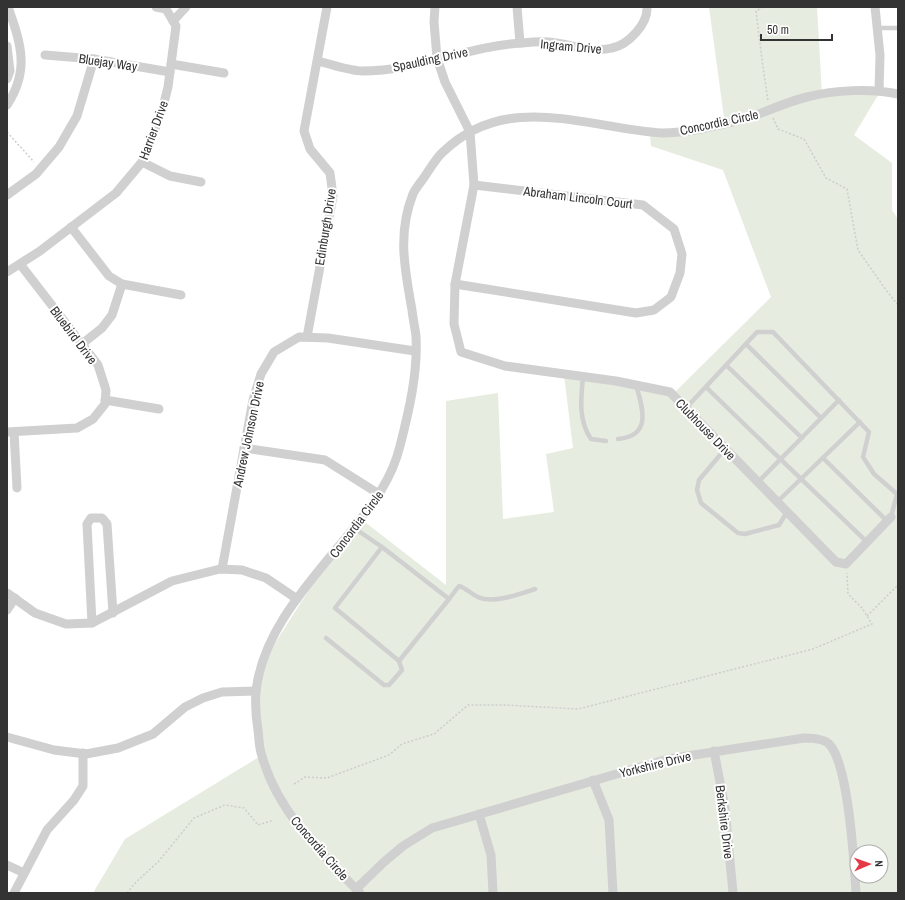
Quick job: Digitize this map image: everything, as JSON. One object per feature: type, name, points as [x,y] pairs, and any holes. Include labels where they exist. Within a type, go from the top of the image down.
[{"type":"street","points":[[7,105],[14,95],[20,75],[22,59],[20,40],[8,7]]},
{"type":"street","points":[[156,7],[166,9],[173,21],[186,7]]},
{"type":"street","name":"Edinburgh Drive","points":[[307,337],[333,196],[330,173],[310,149],[304,131],[328,7]]},
{"type":"street","points":[[435,7],[434,22],[438,59],[445,82],[470,132],[474,185],[455,284]]},
{"type":"street","points":[[517,7],[520,43]]},
{"type":"street","name":"Ingram Drive","points":[[520,43],[548,42],[598,50],[614,48],[627,40],[640,29],[647,7]]},
{"type":"street","points":[[875,7],[880,55],[879,91]]},
{"type":"street","name":"Harrier Drive","points":[[7,272],[40,251],[116,193],[142,162],[162,111],[168,87],[176,26],[173,21]]},
{"type":"street","name":"Spaulding Drive","points":[[318,61],[360,71],[408,66],[491,46],[520,43]]},
{"type":"street","points":[[7,46],[10,71],[7,79]]},
{"type":"street","name":"Bluejay Way","points":[[45,55],[224,74]]},
{"type":"street","points":[[7,195],[36,174],[59,147],[77,116],[94,59]]},
{"type":"street","name":"Concordia Circle","points":[[358,891],[324,855],[292,817],[275,789],[261,754],[256,720],[256,691],[263,660],[278,628],[297,599],[354,528],[389,480],[400,450],[415,371],[416,335],[402,242],[406,220],[414,192],[442,152],[470,132],[488,123],[520,116],[558,118],[664,133],[697,130],[744,119],[808,97],[848,91],[879,91],[898,94]]},
{"type":"street","points":[[142,162],[170,176],[201,182]]},
{"type":"street","name":"Abraham Lincoln Court","points":[[455,284],[636,313],[654,310],[671,296],[680,273],[682,254],[674,229],[643,205],[474,185]]},
{"type":"street","points":[[71,227],[109,276],[122,284],[181,295]]},
{"type":"street","name":"Bluebird Drive","points":[[20,264],[98,365],[106,390],[105,400]]},
{"type":"street","points":[[82,344],[102,328],[112,315],[122,284]]},
{"type":"street","name":"Clubhouse Drive","points":[[455,284],[454,324],[461,352],[505,366],[636,385],[670,392],[836,562],[846,564]]},
{"type":"street","name":"Andrew Johnson Drive","points":[[222,569],[253,400],[261,374],[274,352],[299,337],[328,338],[415,351]]},
{"type":"street","points":[[17,488],[10,432],[77,428],[93,419],[105,404],[105,400],[159,409]]},
{"type":"street","points":[[244,448],[325,460],[379,494]]},
{"type":"street","points":[[92,623],[87,524],[91,518],[102,518],[107,524],[113,613]]},
{"type":"street","points":[[846,564],[889,519]]},
{"type":"street","points":[[7,593],[36,613],[66,624],[92,623],[172,581],[222,569],[242,570],[266,578],[297,599]]},
{"type":"street","points":[[7,610],[15,598]]},
{"type":"street","points":[[7,737],[54,750],[83,753],[118,748],[153,734],[185,707],[203,698],[222,692],[256,691]]},
{"type":"street","name":"Yorkshire Drive","points":[[358,891],[384,862],[403,846],[432,828],[668,759],[804,738],[815,738],[829,744],[835,753],[843,778],[853,845],[856,893]]},
{"type":"street","name":"Berkshire Drive","points":[[714,751],[725,808],[733,893]]},
{"type":"street","points":[[14,893],[47,830],[74,800],[83,786],[83,753]]},
{"type":"street","points":[[593,780],[609,820],[613,893]]},
{"type":"street","points":[[479,814],[491,855],[493,893]]},
{"type":"street","points":[[7,865],[24,873]]},
{"type":"lane","points":[[877,28],[898,28]]},
{"type":"lane","points":[[686,408],[757,332],[773,332],[869,432],[863,458],[874,474],[897,494],[889,519],[822,458]]},
{"type":"lane","points":[[746,344],[821,418]]},
{"type":"lane","points":[[726,365],[802,438]]},
{"type":"lane","points":[[583,377],[580,406],[585,430],[591,439],[606,441]]},
{"type":"lane","points":[[618,439],[635,435],[642,425],[643,409],[636,385]]},
{"type":"lane","points":[[706,387],[780,460],[802,478],[867,542]]},
{"type":"lane","points":[[758,482],[839,400]]},
{"type":"lane","points":[[777,502],[860,422]]},
{"type":"lane","points":[[725,449],[699,480],[697,490],[701,503],[738,533],[745,534],[779,524],[787,512]]},
{"type":"lane","points":[[354,528],[382,547],[449,599]]},
{"type":"lane","points":[[326,638],[384,685],[389,685],[402,670],[400,660],[335,608],[382,547]]},
{"type":"lane","points":[[400,660],[459,586],[478,598],[489,599],[508,597],[535,589]]},
{"type":"path","points":[[763,7],[756,11],[762,60],[770,110],[778,128],[804,139],[826,178],[847,189],[858,250],[898,305]]},
{"type":"path","points":[[7,132],[21,146],[40,170]]},
{"type":"path","points":[[294,784],[305,777],[327,778],[389,755],[402,744],[434,734],[468,705],[505,704],[578,708],[813,649],[872,624],[862,608],[848,594],[846,564]]},
{"type":"path","points":[[867,616],[898,585]]},
{"type":"path","points":[[127,893],[136,882],[158,862],[194,818],[225,805],[244,808],[258,825],[271,821],[272,819]]},
{"type":"shaded area","points":[[709,7],[817,7],[822,95],[880,92],[854,135],[892,163],[892,210],[898,219],[898,893],[93,893],[125,839],[259,757],[259,668],[336,548],[361,519],[446,585],[446,401],[498,393],[503,519],[554,512],[546,454],[573,448],[564,375],[672,395],[771,297],[723,170],[651,146],[650,135],[725,125]]}]
